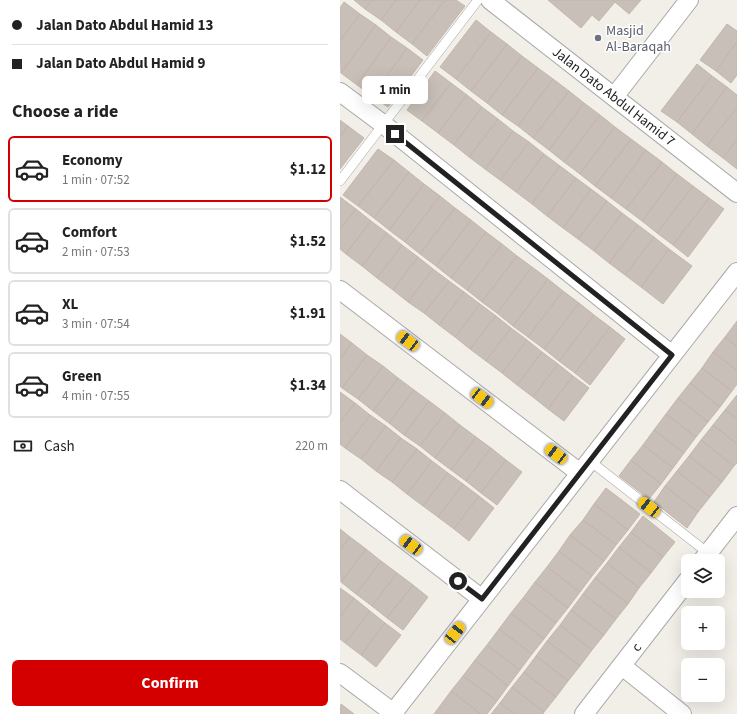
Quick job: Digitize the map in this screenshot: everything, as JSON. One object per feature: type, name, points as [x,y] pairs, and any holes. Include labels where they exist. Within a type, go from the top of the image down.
[{"type":"street","name":"Jalan Dato Abdul Hamid 7","points":[[490,0],[737,193]]},
{"type":"street","points":[[614,97],[689,0]]},
{"type":"street","points":[[340,92],[383,124],[672,355]]},
{"type":"street","points":[[340,673],[394,714],[737,272]]},
{"type":"street","points":[[342,295],[585,467]]},
{"type":"street","points":[[340,490],[482,599]]},
{"type":"street","points":[[707,554],[737,516]]},
{"type":"street","name":"c","points":[[584,714],[681,589]]},
{"type":"street","points":[[622,666],[682,714]]},
{"type":"lane","points":[[340,181],[478,0]]},
{"type":"lane","points":[[585,467],[701,554]]},
{"type":"building","points":[[354,0],[372,0],[365,9]]},
{"type":"building","points":[[372,0],[396,0],[381,20],[365,9]]},
{"type":"building","points":[[396,0],[420,0],[396,32],[381,20]]},
{"type":"building","points":[[420,0],[445,0],[412,44],[396,32]]},
{"type":"building","points":[[445,0],[456,0],[465,6],[427,56],[412,44]]},
{"type":"building","points":[[548,0],[641,0],[629,14],[615,2],[599,21],[592,15],[581,28]]},
{"type":"building","points":[[344,2],[360,14],[340,41],[340,8]]},
{"type":"building","points":[[360,14],[376,25],[341,73],[340,41]]},
{"type":"building","points":[[476,20],[491,32],[456,79],[440,67]]},
{"type":"building","points":[[727,24],[737,31],[737,42],[716,71],[700,60]]},
{"type":"building","points":[[376,25],[391,37],[357,85],[341,73]]},
{"type":"building","points":[[491,32],[507,44],[471,91],[456,79]]},
{"type":"building","points":[[391,37],[407,48],[372,96],[357,85]]},
{"type":"building","points":[[737,42],[737,75],[731,83],[716,71]]},
{"type":"building","points":[[507,44],[522,56],[487,103],[471,91]]},
{"type":"building","points":[[407,48],[423,60],[388,107],[372,96]]},
{"type":"building","points":[[522,56],[538,68],[502,115],[487,103]]},
{"type":"building","points":[[697,64],[712,76],[677,122],[661,111]]},
{"type":"building","points":[[538,68],[553,79],[518,126],[502,115]]},
{"type":"building","points":[[435,71],[451,83],[422,121],[407,110]]},
{"type":"building","points":[[712,76],[727,87],[692,134],[677,122]]},
{"type":"building","points":[[553,79],[569,91],[533,138],[518,126]]},
{"type":"building","points":[[451,83],[467,95],[438,133],[422,121]]},
{"type":"building","points":[[727,87],[737,95],[737,107],[707,146],[692,134]]},
{"type":"building","points":[[569,91],[584,103],[549,150],[533,138]]},
{"type":"building","points":[[467,95],[482,107],[454,145],[438,133]]},
{"type":"building","points":[[584,103],[600,115],[564,162],[549,150]]},
{"type":"building","points":[[482,107],[498,119],[469,157],[454,145]]},
{"type":"building","points":[[737,107],[737,139],[723,158],[707,146]]},
{"type":"building","points":[[600,115],[615,127],[580,174],[564,162]]},
{"type":"building","points":[[498,119],[513,131],[485,169],[469,157]]},
{"type":"building","points":[[340,120],[348,126],[340,137]]},
{"type":"building","points":[[348,126],[364,138],[340,169],[340,137]]},
{"type":"building","points":[[615,127],[631,139],[595,186],[580,174]]},
{"type":"building","points":[[513,131],[529,142],[500,180],[485,169]]},
{"type":"building","points":[[631,139],[646,150],[611,198],[595,186]]},
{"type":"building","points":[[737,139],[737,169],[723,158]]},
{"type":"building","points":[[529,142],[544,154],[516,192],[500,180]]},
{"type":"building","points":[[378,149],[394,160],[358,206],[343,195]]},
{"type":"building","points":[[646,150],[662,162],[626,209],[611,198]]},
{"type":"building","points":[[544,154],[560,166],[532,204],[516,192]]},
{"type":"building","points":[[394,160],[409,172],[374,218],[358,206]]},
{"type":"building","points":[[662,162],[677,174],[642,221],[626,209]]},
{"type":"building","points":[[560,166],[576,178],[547,216],[532,204]]},
{"type":"building","points":[[409,172],[424,184],[389,230],[374,218]]},
{"type":"building","points":[[677,174],[693,186],[657,233],[642,221]]},
{"type":"building","points":[[576,178],[591,189],[563,228],[547,216]]},
{"type":"building","points":[[424,184],[440,196],[405,242],[389,230]]},
{"type":"building","points":[[693,186],[709,198],[673,245],[657,233]]},
{"type":"building","points":[[591,189],[607,201],[578,239],[563,228]]},
{"type":"building","points":[[440,196],[455,208],[420,254],[405,242]]},
{"type":"building","points":[[340,197],[356,209],[340,229]]},
{"type":"building","points":[[709,198],[724,209],[688,257],[673,245]]},
{"type":"building","points":[[607,201],[622,213],[594,251],[578,239]]},
{"type":"building","points":[[455,208],[471,220],[436,266],[420,254]]},
{"type":"building","points":[[356,209],[371,221],[346,254],[340,249],[340,229]]},
{"type":"building","points":[[622,213],[638,225],[609,263],[594,251]]},
{"type":"building","points":[[471,220],[486,232],[451,278],[436,266]]},
{"type":"building","points":[[371,221],[387,233],[362,266],[346,254]]},
{"type":"building","points":[[638,225],[654,237],[625,275],[609,263]]},
{"type":"building","points":[[486,232],[502,244],[467,290],[451,278]]},
{"type":"building","points":[[387,233],[402,245],[377,278],[362,266]]},
{"type":"building","points":[[654,237],[669,249],[641,287],[625,275]]},
{"type":"building","points":[[502,244],[517,256],[482,302],[467,290]]},
{"type":"building","points":[[402,245],[418,257],[393,290],[377,278]]},
{"type":"building","points":[[669,249],[692,266],[663,304],[641,287]]},
{"type":"building","points":[[517,256],[532,267],[497,313],[482,302]]},
{"type":"building","points":[[418,257],[433,269],[408,302],[393,290]]},
{"type":"building","points":[[532,267],[548,279],[513,326],[497,313]]},
{"type":"building","points":[[433,269],[449,281],[424,313],[408,302]]},
{"type":"building","points":[[548,279],[563,291],[528,337],[513,326]]},
{"type":"building","points":[[449,281],[464,292],[439,325],[424,313]]},
{"type":"building","points":[[563,291],[579,303],[544,349],[528,337]]},
{"type":"building","points":[[464,292],[480,304],[455,337],[439,325]]},
{"type":"building","points":[[579,303],[594,315],[559,361],[544,349]]},
{"type":"building","points":[[480,304],[496,316],[470,349],[455,337]]},
{"type":"building","points":[[594,315],[610,327],[575,373],[559,361]]},
{"type":"building","points":[[496,316],[511,328],[486,361],[470,349]]},
{"type":"building","points":[[737,321],[737,346],[725,337]]},
{"type":"building","points":[[610,327],[625,339],[590,385],[575,373]]},
{"type":"building","points":[[511,328],[527,340],[502,373],[486,361]]},
{"type":"building","points":[[340,334],[352,343],[340,359]]},
{"type":"building","points":[[725,337],[737,346],[737,370],[713,352]]},
{"type":"building","points":[[527,340],[542,352],[517,385],[502,373]]},
{"type":"building","points":[[352,343],[367,355],[342,388],[340,386],[340,359]]},
{"type":"building","points":[[542,352],[558,364],[533,397],[517,385]]},
{"type":"building","points":[[713,352],[737,370],[737,384],[732,391],[702,368]]},
{"type":"building","points":[[367,355],[383,366],[358,399],[342,388]]},
{"type":"building","points":[[558,364],[573,376],[548,409],[533,397]]},
{"type":"building","points":[[383,366],[398,378],[373,411],[358,399]]},
{"type":"building","points":[[702,368],[732,391],[720,407],[690,383]]},
{"type":"building","points":[[573,376],[589,388],[564,421],[548,409]]},
{"type":"building","points":[[398,378],[414,390],[389,423],[373,411]]},
{"type":"building","points":[[690,383],[720,407],[708,422],[678,398]]},
{"type":"building","points":[[414,390],[429,401],[404,435],[389,423]]},
{"type":"building","points":[[340,392],[355,403],[340,422]]},
{"type":"building","points":[[737,395],[737,419],[725,410]]},
{"type":"building","points":[[678,398],[708,422],[696,437],[666,414]]},
{"type":"building","points":[[429,401],[445,413],[420,446],[404,435]]},
{"type":"building","points":[[355,403],[370,415],[345,448],[340,444],[340,422]]},
{"type":"building","points":[[725,410],[737,419],[737,444],[713,425]]},
{"type":"building","points":[[445,413],[460,425],[435,458],[420,446]]},
{"type":"building","points":[[666,414],[696,437],[684,453],[654,430]]},
{"type":"building","points":[[370,415],[386,426],[361,459],[345,448]]},
{"type":"building","points":[[460,425],[476,437],[451,470],[435,458]]},
{"type":"building","points":[[713,425],[737,444],[737,463],[734,466],[701,440]]},
{"type":"building","points":[[386,426],[401,438],[376,471],[361,459]]},
{"type":"building","points":[[654,430],[684,453],[673,468],[643,445]]},
{"type":"building","points":[[476,437],[491,448],[466,481],[451,470]]},
{"type":"building","points":[[401,438],[417,449],[392,482],[376,471]]},
{"type":"building","points":[[701,440],[734,466],[722,482],[689,456]]},
{"type":"building","points":[[643,445],[673,468],[661,484],[631,460]]},
{"type":"building","points":[[491,448],[506,460],[481,493],[466,481]]},
{"type":"building","points":[[417,449],[432,461],[407,494],[392,482]]},
{"type":"building","points":[[689,456],[722,482],[710,497],[677,471]]},
{"type":"building","points":[[506,460],[522,472],[497,505],[481,493]]},
{"type":"building","points":[[631,460],[661,484],[649,499],[619,476]]},
{"type":"building","points":[[432,461],[448,473],[423,506],[407,494]]},
{"type":"building","points":[[677,471],[710,497],[698,512],[665,486]]},
{"type":"building","points":[[448,473],[463,484],[438,517],[423,506]]},
{"type":"building","points":[[463,484],[479,496],[454,529],[438,517]]},
{"type":"building","points":[[665,486],[698,512],[687,528],[654,502]]},
{"type":"building","points":[[606,488],[640,514],[628,530],[594,504]]},
{"type":"building","points":[[479,496],[494,508],[469,541],[454,529]]},
{"type":"building","points":[[594,504],[628,530],[616,545],[583,520]]},
{"type":"building","points":[[643,516],[675,542],[663,557],[631,532]]},
{"type":"building","points":[[583,520],[616,545],[604,561],[570,535]]},
{"type":"building","points":[[340,529],[350,537],[340,550]]},
{"type":"building","points":[[631,532],[663,557],[651,573],[619,547]]},
{"type":"building","points":[[570,535],[604,561],[592,576],[559,551]]},
{"type":"building","points":[[350,537],[366,549],[341,582],[340,550]]},
{"type":"building","points":[[619,547],[651,573],[639,588],[607,563]]},
{"type":"building","points":[[366,549],[381,561],[356,594],[341,582]]},
{"type":"building","points":[[559,551],[592,576],[580,592],[547,567]]},
{"type":"building","points":[[381,561],[397,573],[372,606],[356,594]]},
{"type":"building","points":[[607,563],[639,588],[628,604],[595,578]]},
{"type":"building","points":[[547,567],[580,592],[568,608],[535,582]]},
{"type":"building","points":[[397,573],[413,585],[387,618],[372,606]]},
{"type":"building","points":[[595,578],[628,604],[616,619],[583,594]]},
{"type":"building","points":[[535,582],[568,608],[556,623],[523,598]]},
{"type":"building","points":[[413,585],[428,597],[403,630],[387,618]]},
{"type":"building","points":[[340,588],[354,598],[340,617]]},
{"type":"building","points":[[583,594],[616,619],[604,635],[571,610]]},
{"type":"building","points":[[354,598],[370,611],[345,643],[340,639],[340,617]]},
{"type":"building","points":[[523,598],[556,623],[544,639],[511,613]]},
{"type":"building","points":[[571,610],[604,635],[592,650],[560,625]]},
{"type":"building","points":[[370,611],[385,623],[361,655],[345,643]]},
{"type":"building","points":[[511,613],[544,639],[532,654],[499,629]]},
{"type":"building","points":[[385,623],[401,635],[376,667],[361,655]]},
{"type":"building","points":[[560,625],[592,650],[580,666],[547,641]]},
{"type":"building","points":[[499,629],[532,654],[520,670],[487,645]]},
{"type":"building","points":[[547,641],[580,666],[568,681],[536,656]]},
{"type":"building","points":[[487,645],[520,670],[508,686],[475,660]]},
{"type":"building","points":[[536,656],[568,681],[556,697],[524,672]]},
{"type":"building","points":[[475,660],[508,686],[497,701],[463,676]]},
{"type":"building","points":[[524,672],[556,697],[544,712],[512,687]]},
{"type":"building","points":[[463,676],[497,701],[487,714],[481,714],[451,691]]},
{"type":"building","points":[[512,687],[544,712],[543,714],[514,714],[500,703]]},
{"type":"building","points":[[451,691],[481,714],[434,714]]},
{"type":"building","points":[[500,703],[514,714],[491,714]]},
{"type":"building","points":[[341,704],[354,714],[340,714]]},
{"type":"place","name":"Masjid Al-Baraqah","points":[[598,38]]},
{"type":"route","points":[[395,134],[672,355],[482,599],[458,581]]}]
